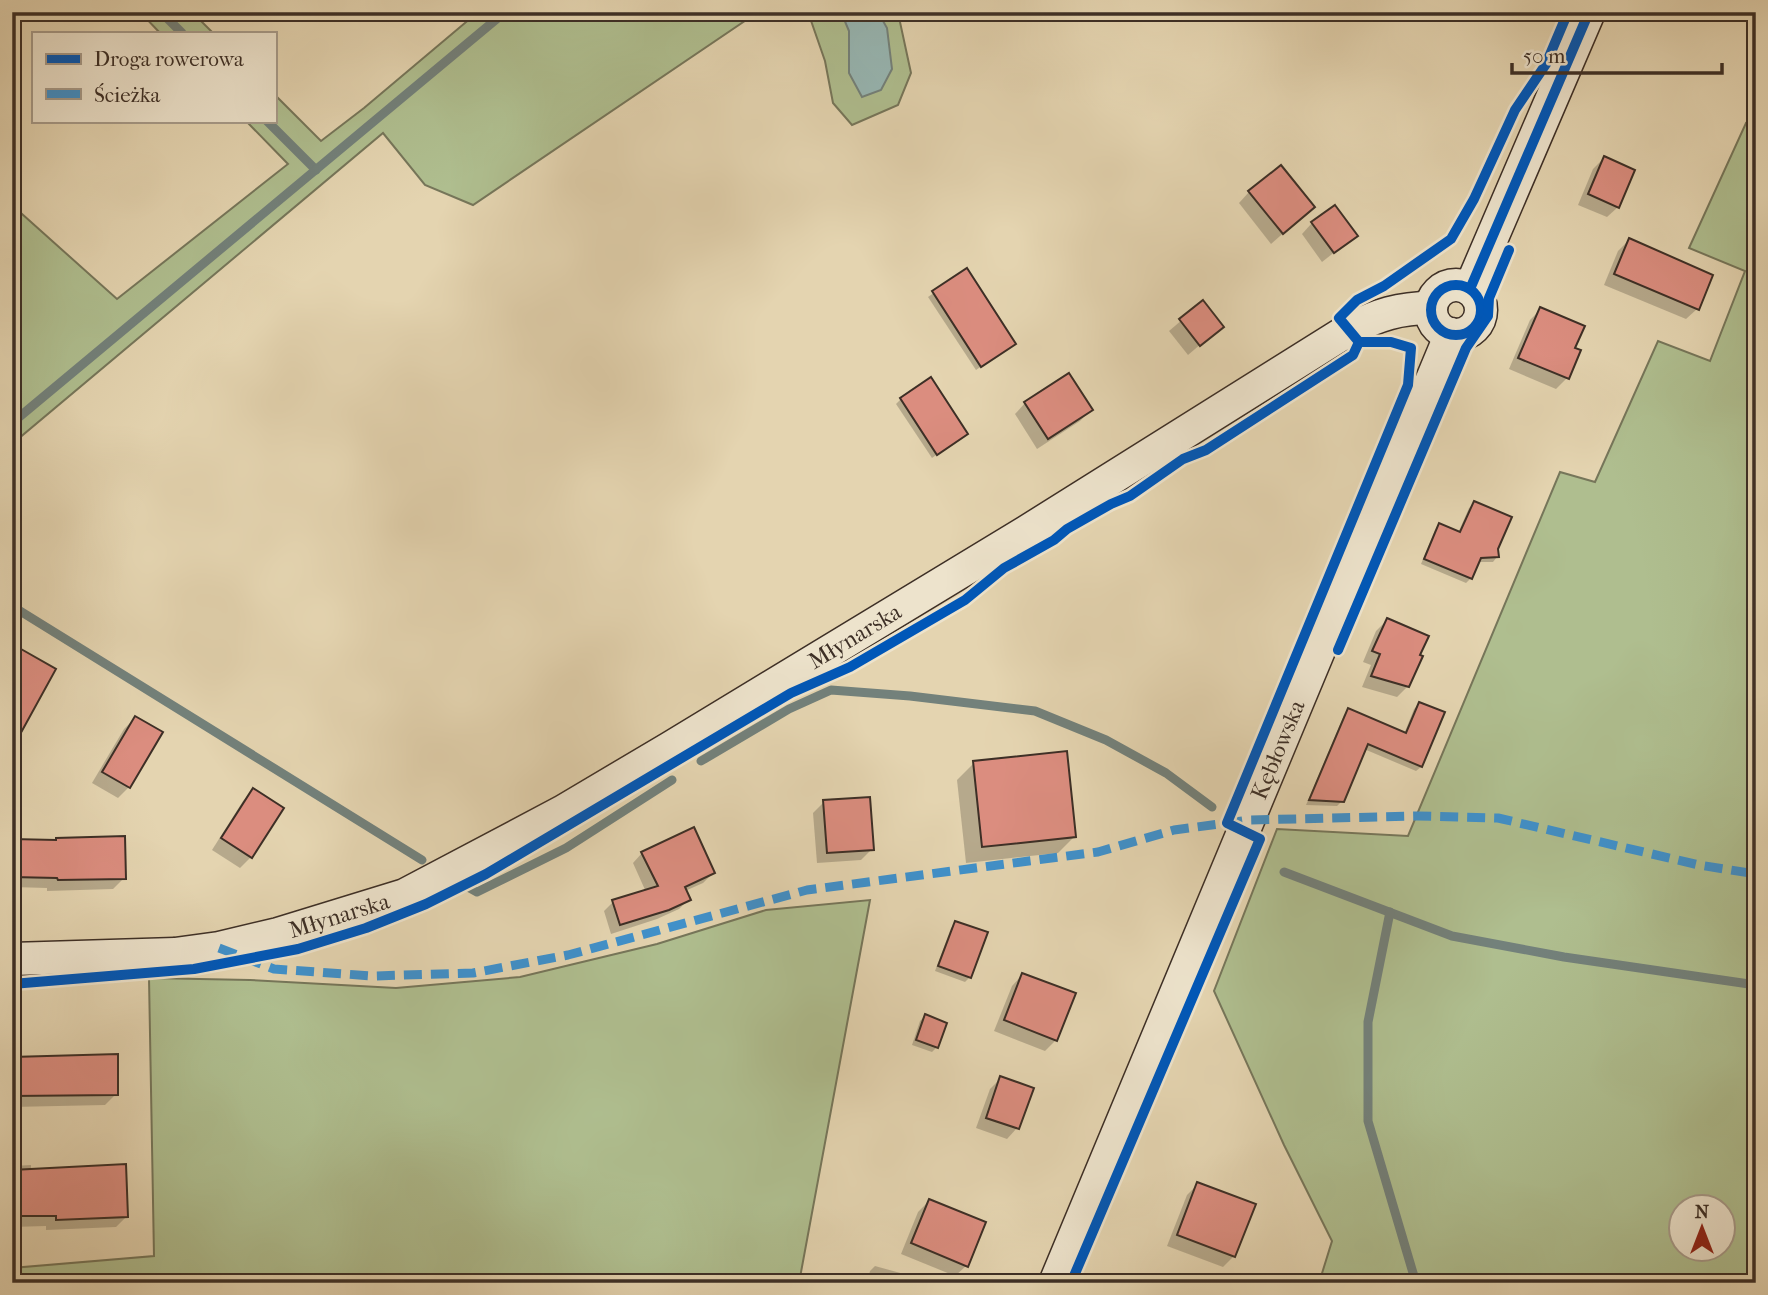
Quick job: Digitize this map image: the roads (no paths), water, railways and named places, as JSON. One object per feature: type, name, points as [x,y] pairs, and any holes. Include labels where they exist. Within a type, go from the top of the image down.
[{"type":"street","points":[[1471,289],[1589,12]]},
{"type":"street","points":[[1450,285],[1471,289],[1478,296],[1481,305],[1477,324],[1470,331],[1451,334],[1436,325],[1431,308],[1434,298],[1441,290],[1450,285]]},
{"type":"street","name":"Młynarska","points":[[12,959],[175,954],[219,948],[278,934],[405,895],[562,813],[1023,534],[1350,329],[1379,314],[1415,307],[1431,308]]},
{"type":"street","name":"Kębłowska","points":[[1055,1283],[1451,334]]},
{"type":"water","points":[[841,12],[878,12],[887,28],[892,69],[881,90],[862,97],[849,73],[849,31]]},
{"type":"waterway","points":[[161,12],[181,32]]},
{"type":"waterway","points":[[12,423],[505,12]]},
{"type":"waterway","points":[[268,122],[316,170]]},
{"type":"waterway","points":[[12,606],[422,860]]},
{"type":"waterway","points":[[701,761],[789,709],[831,690],[910,696],[1035,711],[1106,740],[1166,773],[1212,807]]},
{"type":"waterway","points":[[468,887],[477,892],[566,848],[672,780]]},
{"type":"waterway","points":[[1284,872],[1452,936],[1564,957],[1756,985]]},
{"type":"waterway","points":[[1390,912],[1368,1022],[1368,1121],[1416,1283]]}]
